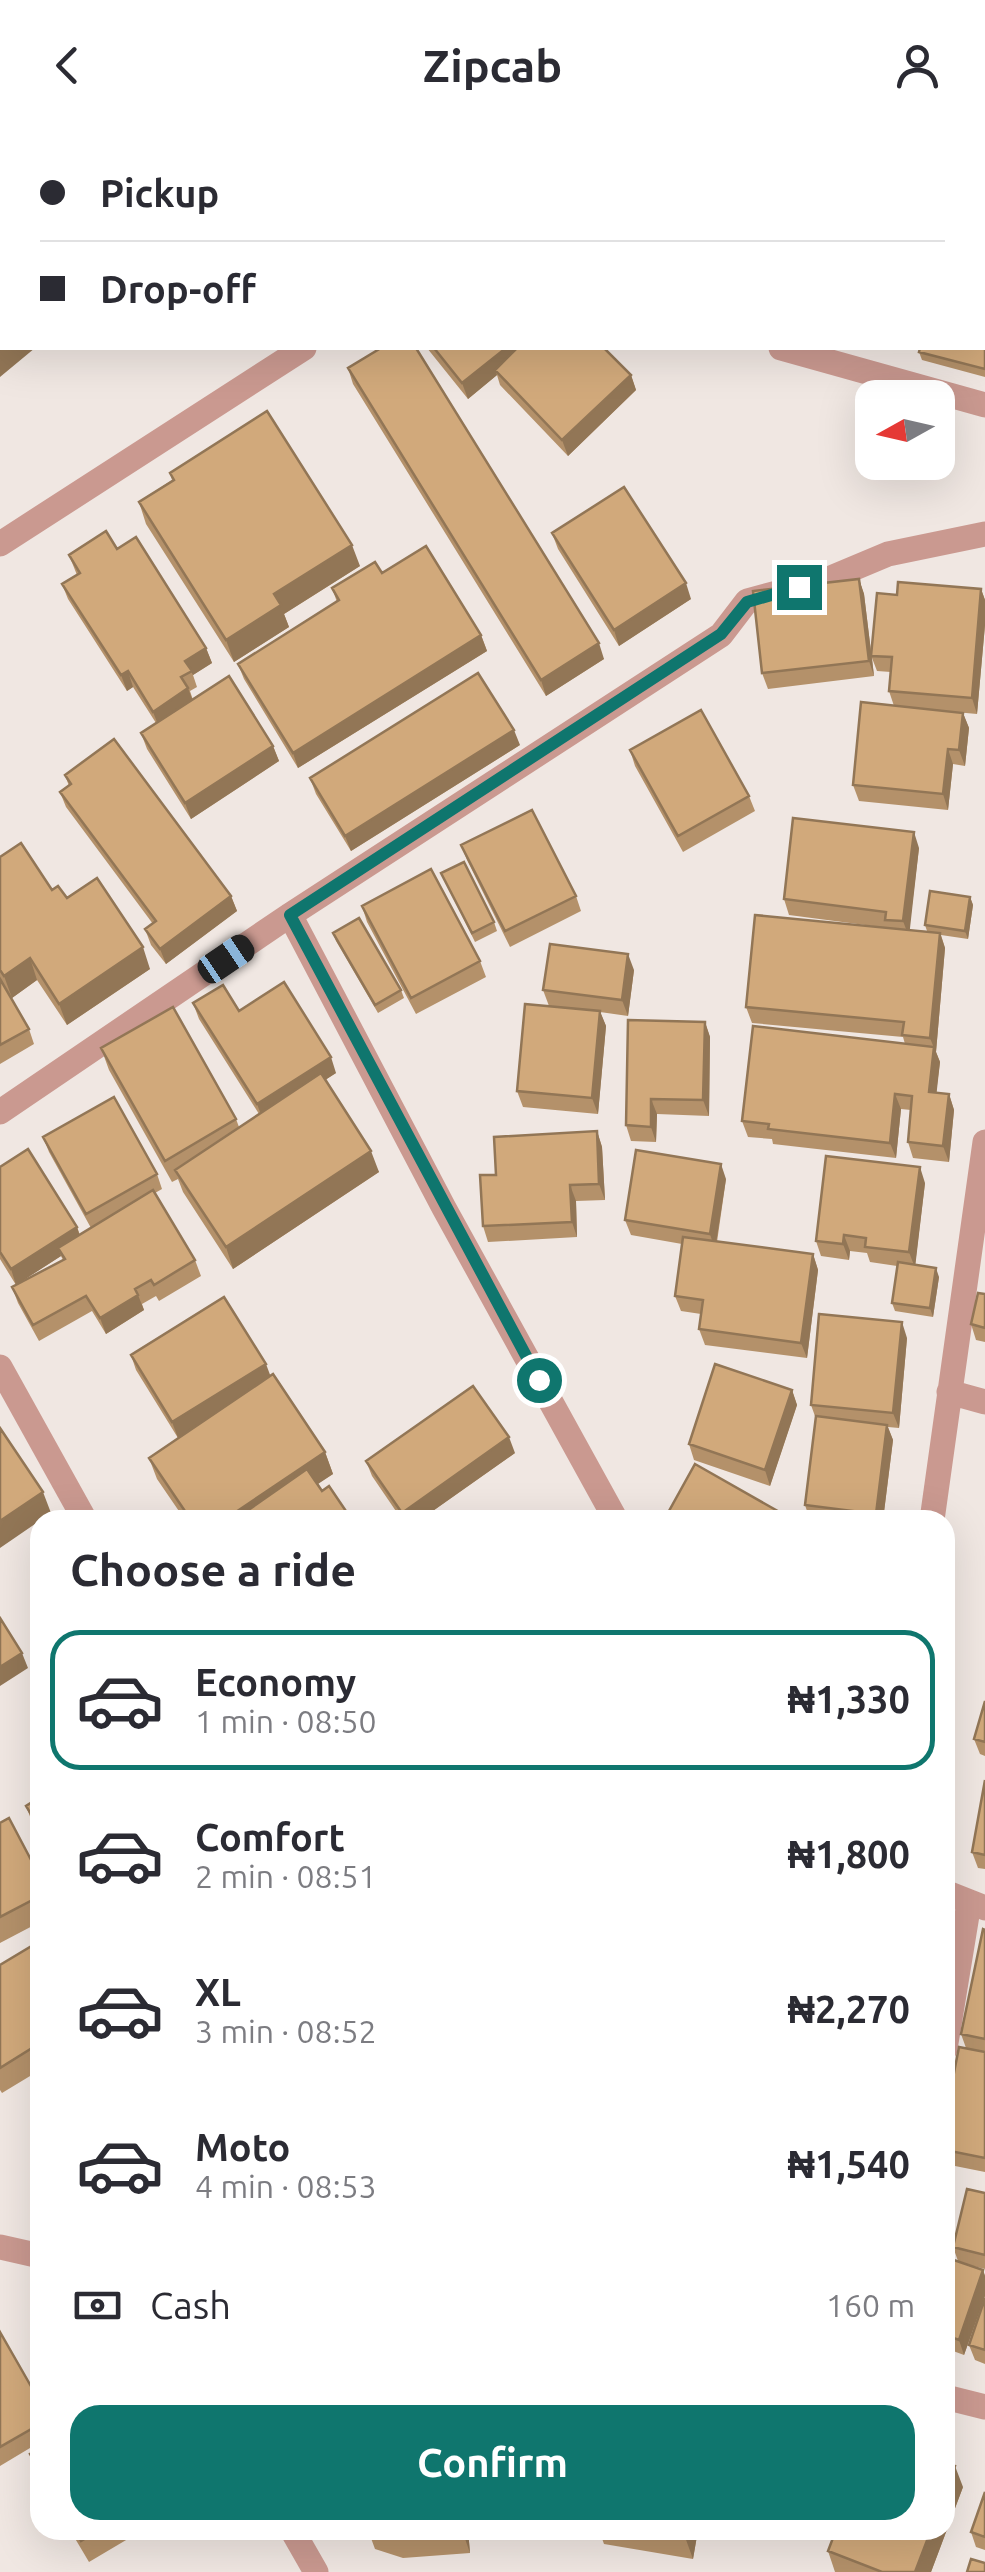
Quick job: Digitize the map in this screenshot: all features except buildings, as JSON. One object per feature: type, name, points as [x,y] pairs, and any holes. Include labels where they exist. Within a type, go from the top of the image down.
[{"type":"street","points":[[0,544],[301,350]]},
{"type":"street","points":[[788,350],[985,405]]},
{"type":"street","points":[[0,1112],[290,915],[721,634],[747,602],[826,580],[888,554],[985,534]]},
{"type":"street","points":[[290,915],[611,1510]]},
{"type":"street","points":[[933,1510],[985,1142]]},
{"type":"street","points":[[0,1368],[78,1510]]},
{"type":"street","points":[[949,1392],[985,1402]]},
{"type":"street","points":[[955,2004],[977,1906]]},
{"type":"street","points":[[0,2247],[30,2254]]},
{"type":"street","points":[[955,2400],[985,2407]]},
{"type":"street","points":[[298,2540],[316,2572]]},
{"type":"route","points":[[539,1380],[290,915],[721,634],[747,602],[799,587]]}]
